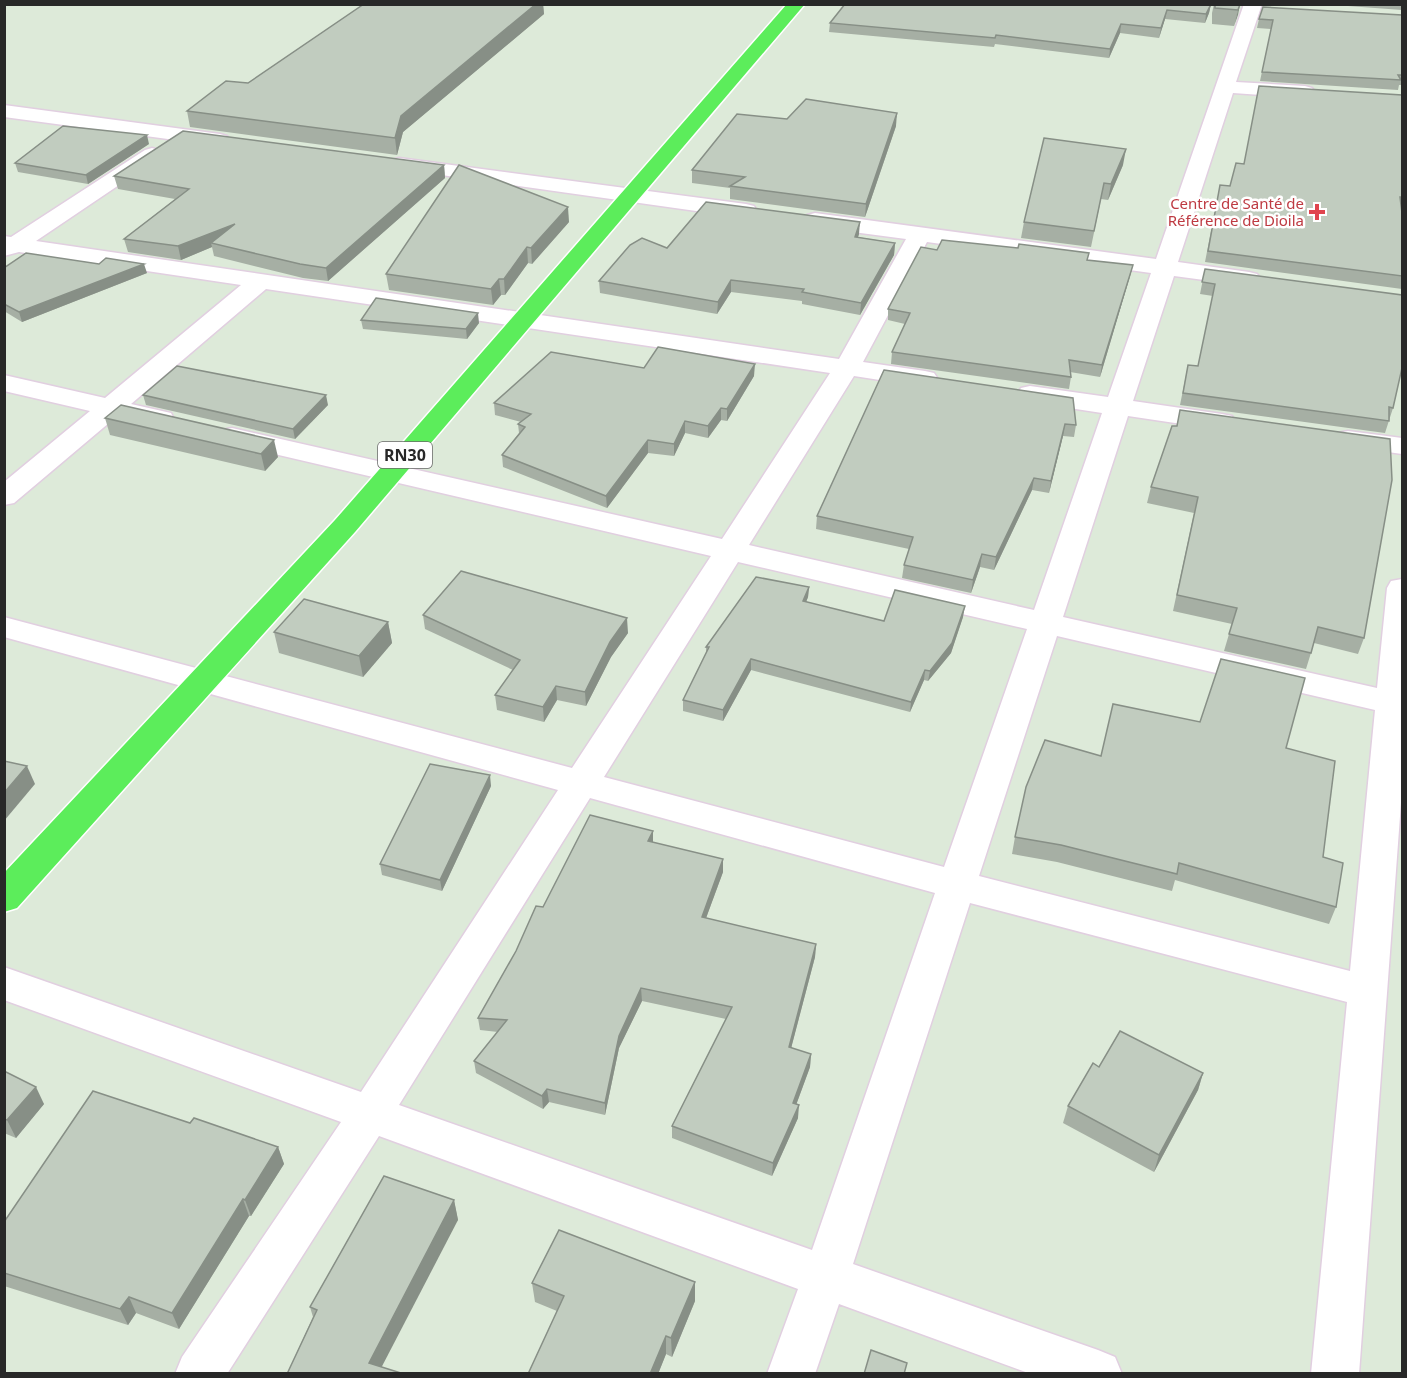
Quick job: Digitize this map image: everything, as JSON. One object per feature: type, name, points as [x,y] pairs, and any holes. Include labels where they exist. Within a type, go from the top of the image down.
[{"type":"main road","name":"RN30","points":[[4,898],[390,473],[797,4]]},
{"type":"street","points":[[791,1374],[1253,8]]},
{"type":"street","points":[[1226,87],[1320,93]]},
{"type":"street","points":[[4,111],[240,143]]},
{"type":"street","points":[[8,246],[181,135]]},
{"type":"street","points":[[382,162],[770,214]]},
{"type":"street","points":[[793,217],[1272,282]]},
{"type":"street","points":[[199,1374],[370,1114],[848,367],[920,234]]},
{"type":"street","points":[[8,246],[262,280],[953,383]]},
{"type":"street","points":[[4,497],[262,280]]},
{"type":"street","points":[[4,383],[1398,704]]},
{"type":"street","points":[[1012,392],[1248,425]]},
{"type":"street","points":[[1320,435],[1402,446]]},
{"type":"street","points":[[1335,1374],[1368,992],[1398,704],[1402,588]]},
{"type":"street","points":[[4,627],[957,885],[1368,992]]},
{"type":"street","points":[[4,983],[1098,1374]]},
{"type":"building","points":[[364,4],[536,4],[401,116],[395,138],[187,111],[226,81],[248,83]]},
{"type":"building","points":[[845,4],[1211,4],[1206,14],[1167,10],[1161,28],[1121,24],[1110,49],[996,35],[995,38],[830,23]]},
{"type":"building","points":[[1215,4],[1240,4],[1238,10],[1215,8]]},
{"type":"building","points":[[1263,7],[1402,15],[1402,75],[1398,75],[1401,80],[1262,72],[1273,20],[1259,19]]},
{"type":"building","points":[[1259,86],[1402,95],[1402,197],[1400,197],[1402,276],[1208,251],[1220,185],[1230,186],[1236,163],[1244,164]]},
{"type":"building","points":[[806,99],[897,113],[866,204],[730,186],[745,177],[692,170],[737,114],[787,119]]},
{"type":"building","points":[[63,126],[147,135],[86,175],[15,163]]},
{"type":"building","points":[[183,131],[444,165],[326,268],[211,243],[235,224],[178,246],[124,239],[189,189],[114,176]]},
{"type":"building","points":[[1044,138],[1126,149],[1111,184],[1104,183],[1094,231],[1024,222]]},
{"type":"building","points":[[459,165],[568,207],[531,248],[527,247],[504,279],[499,279],[491,289],[386,274]]},
{"type":"building","points":[[706,202],[860,222],[855,237],[895,243],[861,303],[802,292],[804,289],[731,280],[718,302],[599,281],[630,245],[642,238],[667,248]]},
{"type":"building","points":[[942,240],[1018,248],[1019,244],[1089,253],[1087,260],[1133,265],[1102,365],[1069,360],[1071,377],[892,352],[910,313],[888,309],[921,247],[937,250]]},
{"type":"building","points":[[26,253],[99,264],[106,258],[144,264],[19,312],[4,304],[4,268]]},
{"type":"building","points":[[1205,269],[1402,295],[1402,368],[1393,408],[1389,407],[1389,421],[1183,393],[1188,365],[1198,366],[1215,284],[1202,282]]},
{"type":"building","points":[[376,298],[478,313],[466,329],[361,320]]},
{"type":"building","points":[[658,347],[755,364],[727,409],[721,408],[708,426],[685,421],[674,444],[648,440],[606,496],[502,455],[525,427],[518,424],[531,414],[494,403],[551,352],[644,368]]},
{"type":"building","points":[[177,366],[326,395],[293,429],[143,395]]},
{"type":"building","points":[[884,370],[1073,398],[1076,425],[1065,424],[1051,481],[1034,478],[996,557],[982,554],[973,580],[904,565],[913,537],[817,516]]},
{"type":"building","points":[[121,405],[274,440],[261,454],[105,418]]},
{"type":"building","points":[[1180,410],[1390,439],[1392,480],[1364,638],[1318,627],[1311,653],[1229,634],[1237,608],[1177,595],[1198,497],[1151,487],[1172,426],[1177,426]]},
{"type":"building","points":[[461,571],[627,618],[610,642],[585,692],[556,686],[543,707],[495,695],[520,660],[423,615]]},
{"type":"building","points":[[756,577],[809,587],[803,601],[884,621],[895,590],[965,606],[952,643],[930,671],[925,670],[911,702],[751,659],[723,710],[683,700],[709,647],[706,647]]},
{"type":"building","points":[[304,599],[388,622],[359,656],[274,632]]},
{"type":"building","points":[[1221,659],[1305,678],[1286,748],[1335,761],[1323,857],[1343,863],[1336,907],[1179,863],[1177,874],[1061,845],[1015,837],[1026,787],[1045,740],[1101,756],[1113,704],[1200,722]]},
{"type":"building","points":[[4,761],[27,766],[4,793]]},
{"type":"building","points":[[430,764],[490,775],[440,880],[380,864]]},
{"type":"building","points":[[590,815],[653,831],[648,841],[723,859],[702,917],[816,944],[789,1047],[811,1054],[793,1103],[799,1105],[773,1163],[672,1126],[732,1007],[641,988],[619,1036],[605,1103],[547,1089],[542,1096],[474,1061],[507,1020],[478,1018],[516,951],[536,906],[543,907]]},
{"type":"building","points":[[1120,1031],[1203,1073],[1159,1155],[1068,1106],[1093,1063],[1099,1067]]},
{"type":"building","points":[[4,1071],[36,1087],[7,1120],[4,1119]]},
{"type":"building","points":[[93,1091],[190,1123],[194,1118],[278,1147],[172,1313],[129,1297],[120,1309],[4,1273],[4,1222]]},
{"type":"building","points":[[384,1176],[454,1200],[369,1363],[404,1374],[287,1374],[317,1310],[310,1307]]},
{"type":"building","points":[[559,1230],[695,1282],[671,1338],[666,1336],[650,1374],[528,1374],[564,1296],[532,1283]]},
{"type":"building","points":[[871,1350],[907,1363],[904,1374],[864,1374]]},
{"type":"place","name":"Centre de Santé de Référence de Dioila","points":[[1317,212]]}]
